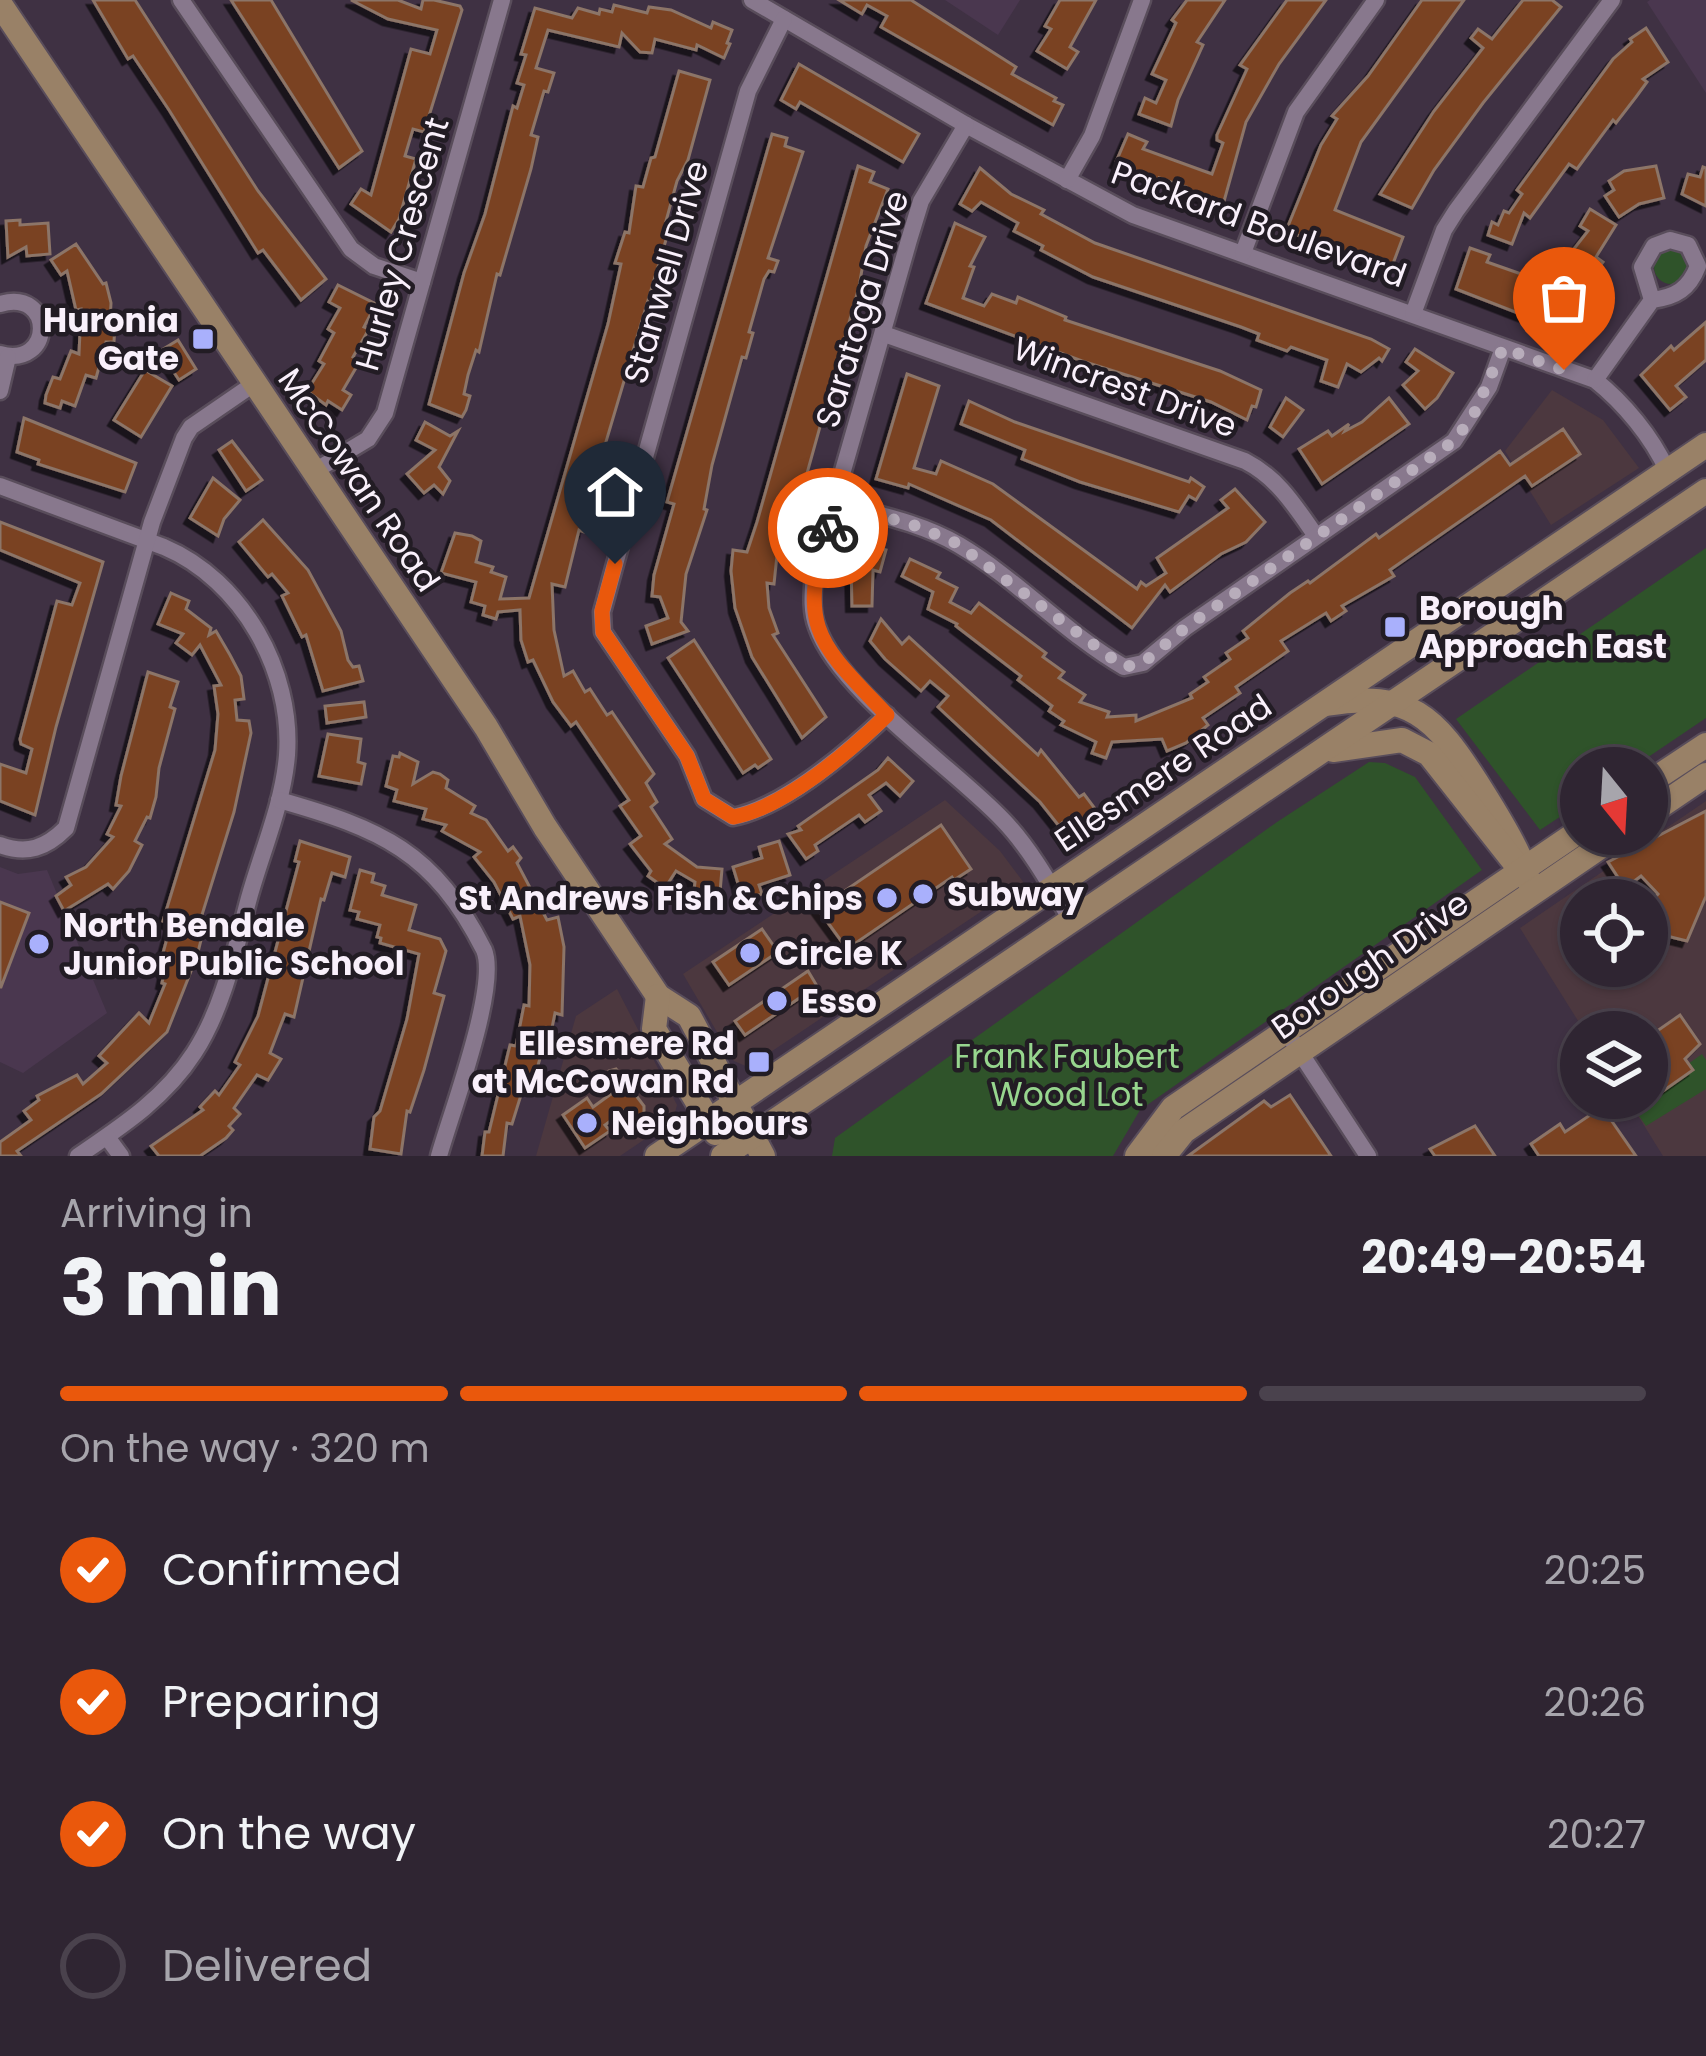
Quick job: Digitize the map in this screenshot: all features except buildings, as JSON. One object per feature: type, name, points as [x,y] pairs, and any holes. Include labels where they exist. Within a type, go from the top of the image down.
[{"type":"main road","name":"McCowan Road","points":[[0,4],[486,727],[545,826],[658,996],[689,1016],[758,1145]]},
{"type":"main road","name":"Ellesmere Road","points":[[657,1156],[1706,446]]},
{"type":"main road","name":"Ellesmere Road","points":[[726,1155],[758,1145],[1071,920],[1704,494]]},
{"type":"main road","points":[[1323,704],[1352,700],[1391,704],[1440,728],[1503,824],[1529,880]]},
{"type":"main road","points":[[1316,754],[1402,740],[1429,754],[1529,880]]},
{"type":"main road","points":[[1668,770],[1706,745]]},
{"type":"main road","points":[[1668,801],[1706,775]]},
{"type":"main road","points":[[1668,794],[1673,798]]},
{"type":"main road","name":"Borough Drive","points":[[1164,1156],[1184,1131],[1300,1054],[1529,880],[1560,850]]},
{"type":"main road","name":"Borough Drive","points":[[1137,1156],[1173,1108],[1286,1031],[1529,880],[1578,855]]},
{"type":"main road","name":"McCowan Road","points":[[658,996],[654,1029],[726,1155]]},
{"type":"street","points":[[181,0],[351,249],[374,266],[422,282]]},
{"type":"street","name":"Hurley Crescent","points":[[314,472],[368,440],[379,428],[502,0]]},
{"type":"street","name":"Packard Boulevard","points":[[752,0],[1133,215],[1595,380],[1640,427],[1667,470]]},
{"type":"street","points":[[1067,180],[1091,136],[1142,0]]},
{"type":"street","points":[[1243,253],[1296,112],[1376,0]]},
{"type":"street","points":[[1413,314],[1444,230],[1456,211],[1612,0]]},
{"type":"street","name":"Stanwell Drive","points":[[784,19],[748,91],[602,611],[603,632],[687,756],[704,799],[733,817],[756,813],[838,757],[887,715]]},
{"type":"street","name":"Saratoga Drive","points":[[966,124],[921,201],[814,572],[812,610],[831,657],[887,715],[1001,817],[1071,920]]},
{"type":"street","points":[[1595,380],[1652,300]]},
{"type":"street","points":[[0,304],[23,302],[40,322],[33,349],[4,356],[0,391]]},
{"type":"street","name":"Wincrest Drive","points":[[884,334],[1245,461],[1280,486],[1316,536]]},
{"type":"street","points":[[836,503],[956,543],[1124,667],[1143,663],[1185,628],[1454,441],[1473,416],[1503,348]]},
{"type":"street","points":[[0,845],[16,851],[41,848],[66,828],[147,540],[191,427],[255,383]]},
{"type":"street","points":[[0,486],[188,557],[206,572],[248,615],[260,637],[277,678],[287,733],[279,800],[214,1017],[176,1077],[139,1113],[78,1156]]},
{"type":"street","points":[[279,800],[357,823],[411,853],[441,884],[489,961],[484,999],[439,1156]]},
{"type":"street","points":[[1286,1031],[1369,1156]]},
{"type":"street","points":[[107,1137],[121,1156]]},
{"type":"shaded area","points":[[945,0],[1020,0],[998,35]]},
{"type":"shaded area","points":[[1706,0],[1706,93],[1647,2]]},
{"type":"shaded area","points":[[1552,390],[1603,420],[1639,468],[1551,525],[1505,451]]},
{"type":"shaded area","points":[[945,800],[1000,851],[1024,883],[748,1067],[734,1061],[683,974]]},
{"type":"shaded area","points":[[1706,801],[1706,1156],[1663,1156],[1640,1119],[1668,1119],[1668,1011],[1572,1011],[1520,928],[1560,901],[1560,987],[1668,987],[1668,879],[1592,879],[1627,855],[1668,855],[1668,827]]},
{"type":"shaded area","name":"North Bendale Junior Public School","points":[[0,867],[18,874],[47,870],[107,1013],[23,1073],[0,1062]]},
{"type":"shaded area","points":[[617,989],[677,1105],[673,1120],[620,1156],[536,1156],[576,1016]]},
{"type":"green space","points":[[1671,250],[1683,255],[1688,267],[1683,279],[1671,284],[1659,279],[1654,267],[1659,255]]},
{"type":"green space","points":[[1706,548],[1706,718],[1663,747],[1560,747],[1560,817],[1540,830],[1456,719]]},
{"type":"green space","name":"Frank Faubert Wood Lot","points":[[1369,762],[1385,763],[1415,777],[1482,870],[1140,1110],[1113,1156],[832,1156],[835,1138],[1277,822]]},
{"type":"green space","points":[[1702,1054],[1706,1089],[1668,1112],[1668,1088],[1690,1073],[1688,1064]]},
{"type":"way so far","points":[[828,528],[836,503],[956,543],[1019,586],[1106,657],[1124,667],[1143,663],[1185,628],[1454,441],[1489,387],[1503,348],[1564,370]]},
{"type":"place","name":"Huronia Gate","points":[[203,339]]},
{"type":"place","name":"Borough Approach East","points":[[1395,627]]},
{"type":"place","name":"Subway","points":[[923,894]]},
{"type":"place","name":"St Andrews Fish & Chips","points":[[887,898]]},
{"type":"place","name":"North Bendale Junior Public School","points":[[39,944]]},
{"type":"place","name":"Circle K","points":[[750,953]]},
{"type":"place","name":"Esso","points":[[777,1001]]},
{"type":"place","name":"Ellesmere Rd at McCowan Rd","points":[[759,1062]]},
{"type":"place","name":"Neighbours","points":[[587,1123]]},
{"type":"route","points":[[615,564],[602,611],[603,632],[687,756],[704,799],[733,817],[756,813],[838,757],[887,715],[831,657],[817,628],[812,610],[814,572],[828,528]]}]
